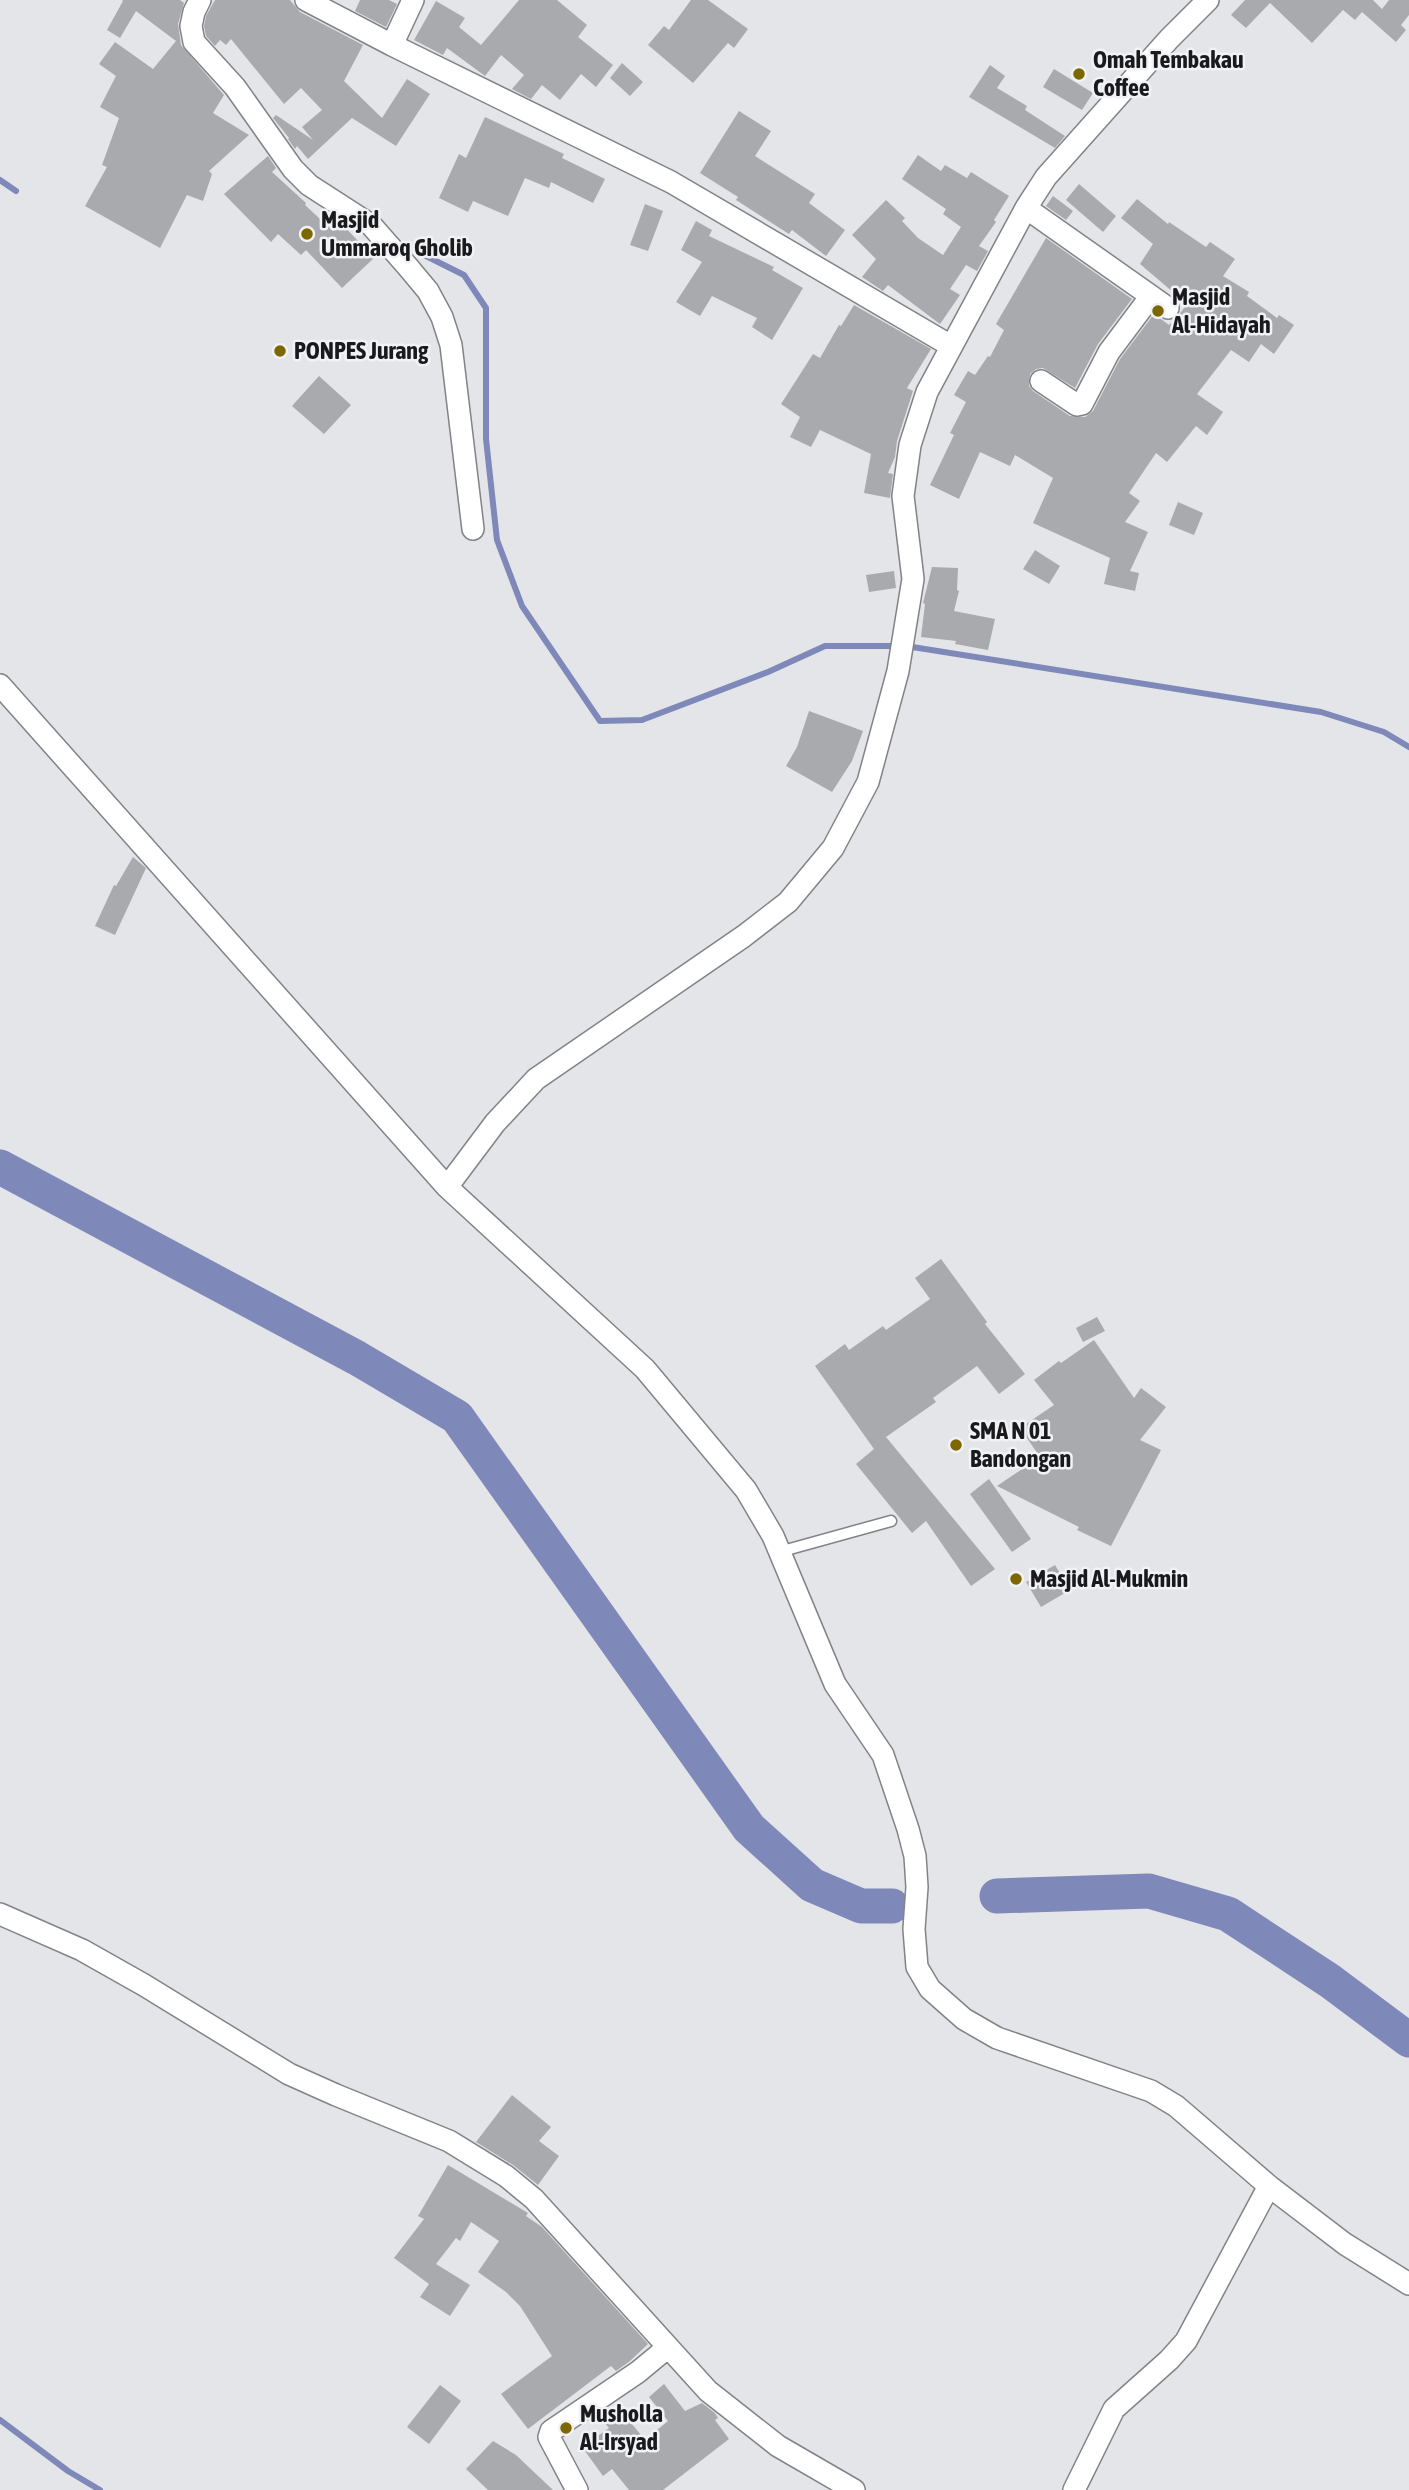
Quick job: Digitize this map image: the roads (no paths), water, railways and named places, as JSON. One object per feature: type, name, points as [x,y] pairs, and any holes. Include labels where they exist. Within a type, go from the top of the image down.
[{"type":"street","points":[[200,0],[191,26],[194,42],[235,87],[293,169],[309,185],[371,225],[428,291],[442,317],[451,345],[473,529]]},
{"type":"street","points":[[392,45],[413,0]]},
{"type":"street","points":[[447,1187],[495,1123],[536,1079],[744,936],[788,902],[833,848],[868,782],[898,671],[913,579],[903,496],[910,445],[927,392],[1026,208],[1046,177],[1169,39],[1208,0]]},
{"type":"street","points":[[308,1],[671,182],[951,346]]},
{"type":"street","points":[[1026,208],[1160,302],[1109,352],[1082,404],[1077,405],[1041,381]]},
{"type":"street","points":[[0,685],[447,1187],[645,1369],[746,1490],[773,1536],[835,1684],[883,1755],[915,1856],[916,1966],[930,1989],[964,2019],[997,2038],[1151,2091],[1176,2106],[1269,2186],[1345,2244],[1409,2284]]},
{"type":"street","points":[[0,1914],[82,1950],[144,1984],[289,2074],[449,2141],[506,2176],[534,2199],[708,2391],[778,2446],[854,2490]]},
{"type":"street","points":[[1074,2490],[1114,2409],[1169,2360],[1186,2341],[1269,2186]]},
{"type":"street","points":[[577,2490],[549,2437],[551,2431],[638,2372],[667,2348]]},
{"type":"lane","points":[[778,1552],[891,1521]]},
{"type":"waterway","points":[[0,180],[16,191]]},
{"type":"waterway","points":[[422,254],[464,275],[486,308],[486,439],[497,540],[522,606],[600,721],[642,720],[768,672],[825,646],[906,646],[1321,712],[1384,732],[1409,747]]},
{"type":"waterway","points":[[0,1167],[357,1358],[457,1417],[749,1828],[812,1885],[861,1906],[892,1906]]},
{"type":"waterway","points":[[997,1896],[1149,1891],[1228,1914],[1330,1981],[1409,2040]]},
{"type":"waterway","points":[[0,2420],[68,2471],[100,2490]]},
{"type":"place","name":"Omah Tembakau Coffee","points":[[1079,74]]},
{"type":"place","name":"Masjid Ummaroq Gholib","points":[[307,234]]},
{"type":"place","name":"Masjid Al-Hidayah","points":[[1158,311]]},
{"type":"place","name":"PONPES Jurang","points":[[280,351]]},
{"type":"place","name":"SMA N 01 Bandongan","points":[[956,1445]]},
{"type":"place","name":"Masjid Al-Mukmin","points":[[1016,1579]]},
{"type":"place","name":"Musholla Al-Irsyad","points":[[566,2428]]}]
